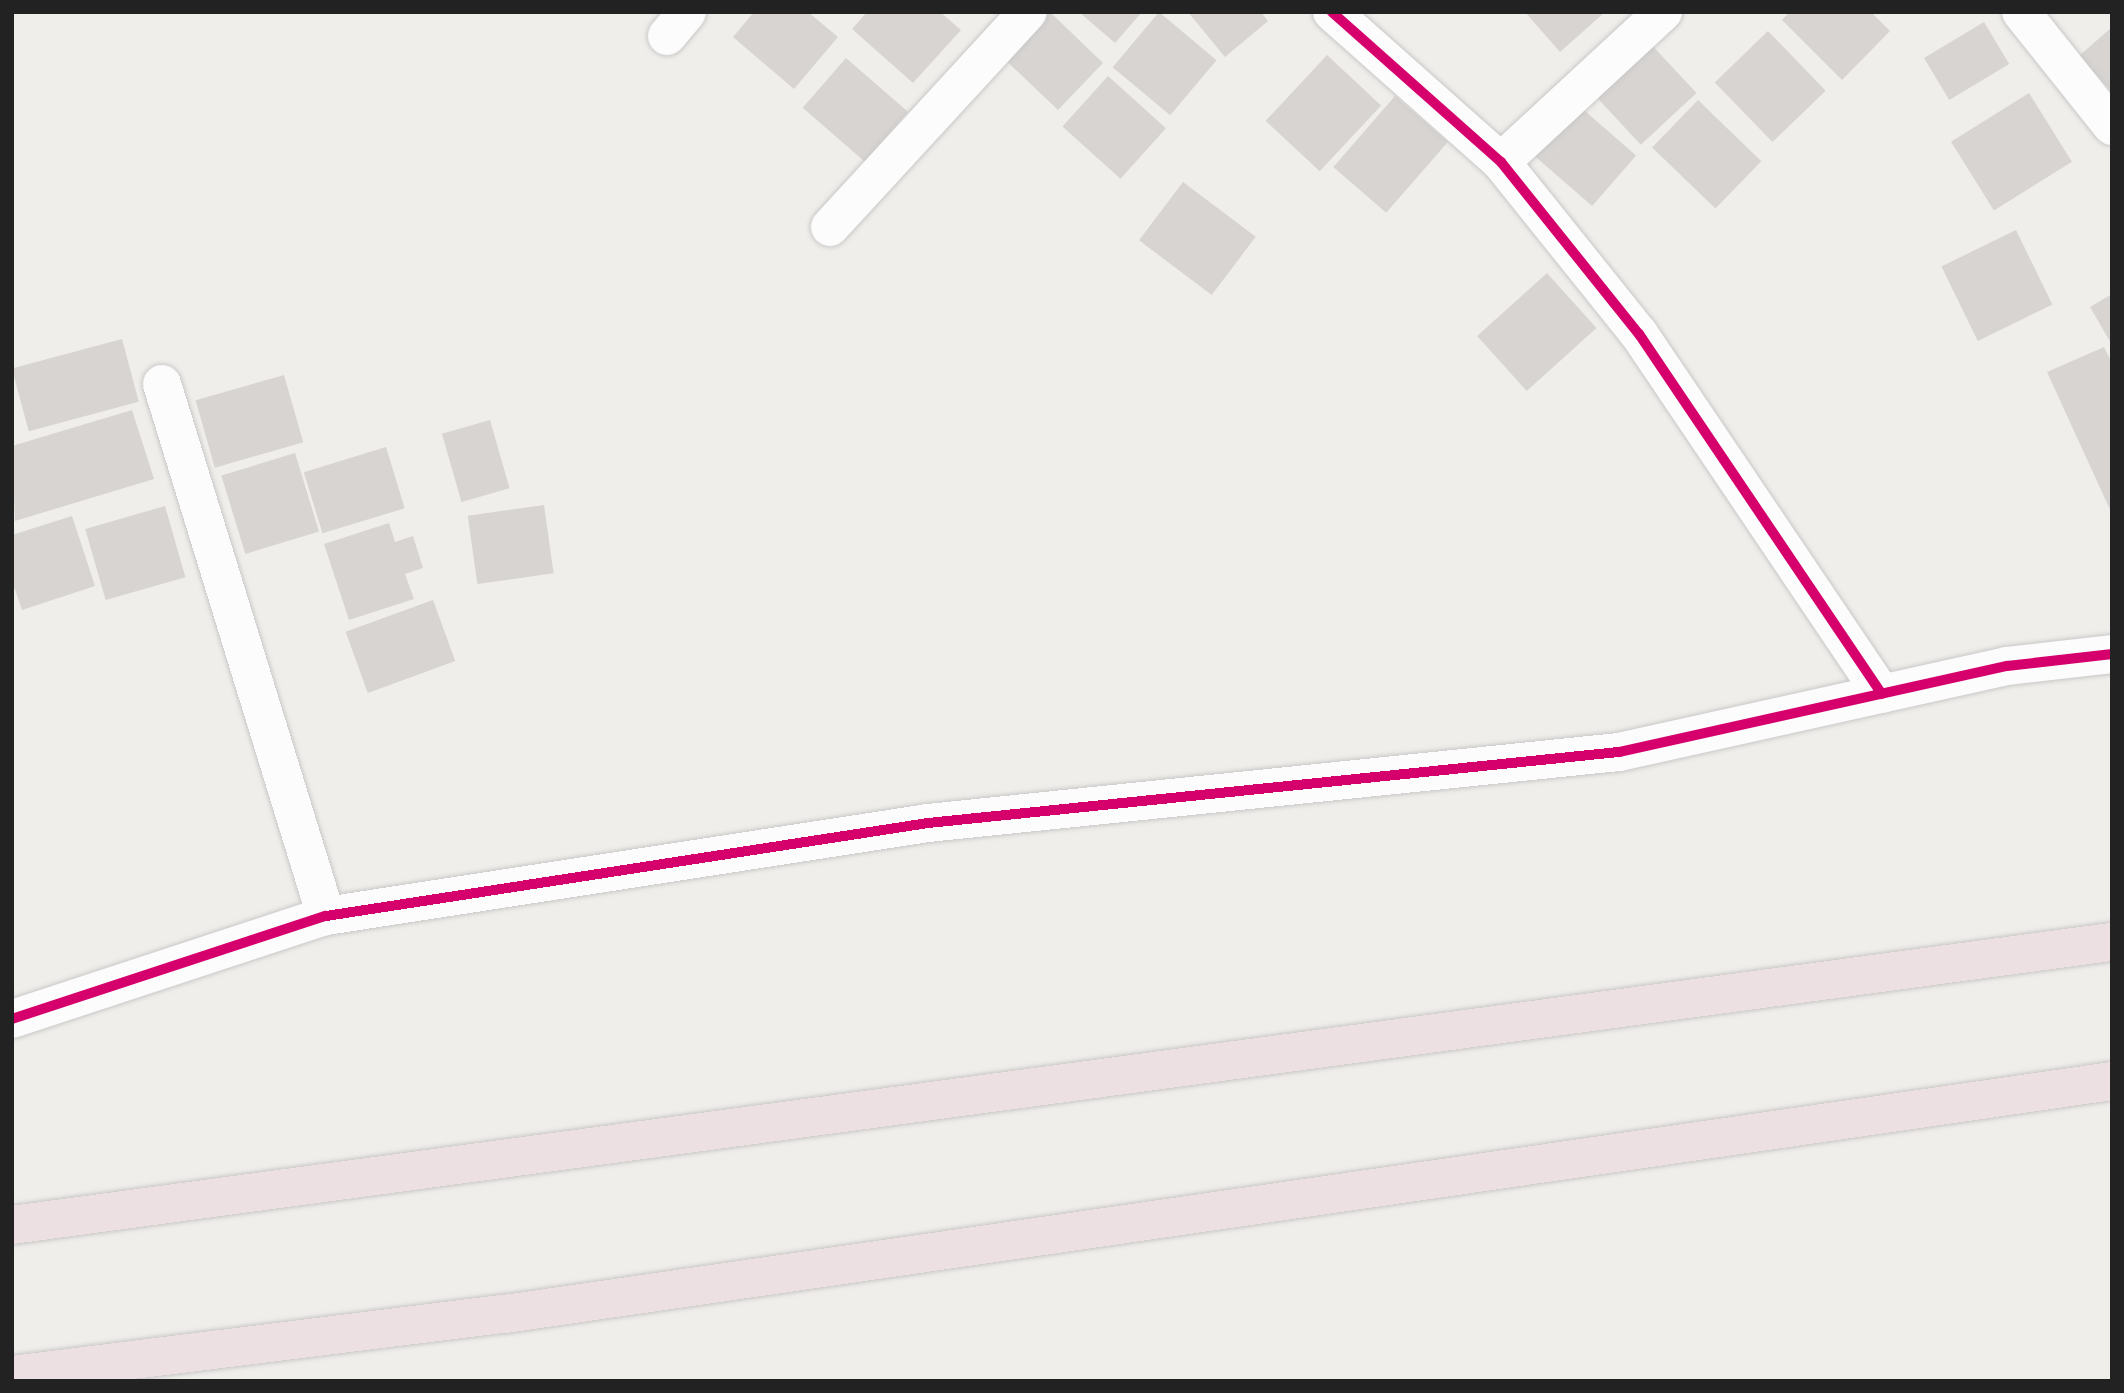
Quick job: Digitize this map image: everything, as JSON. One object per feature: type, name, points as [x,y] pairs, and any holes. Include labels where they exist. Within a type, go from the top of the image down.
[{"type":"highway","points":[[12,1225],[2112,942]]},
{"type":"highway","points":[[12,1375],[505,1314],[2112,1081]]},
{"type":"street","points":[[830,227],[1028,12]]},
{"type":"street","points":[[1501,162],[1663,12]]},
{"type":"street","points":[[2021,12],[2112,126]]},
{"type":"street","points":[[1346,17],[1501,162],[1639,334],[1882,694]]},
{"type":"street","points":[[162,384],[326,916]]},
{"type":"street","points":[[12,1019],[326,916],[928,823],[1619,752],[2007,666],[2112,654]]},
{"type":"building","points":[[754,12],[808,12],[838,37],[794,89],[733,37]]},
{"type":"building","points":[[867,12],[940,12],[961,30],[913,83],[852,29]]},
{"type":"building","points":[[1036,12],[1050,12],[1103,63],[1058,110],[998,53]]},
{"type":"building","points":[[1079,12],[1142,12],[1115,43]]},
{"type":"building","points":[[1159,12],[1216,60],[1170,115],[1113,67]]},
{"type":"building","points":[[1188,12],[1261,12],[1268,21],[1225,57]]},
{"type":"building","points":[[1525,12],[1605,12],[1560,52]]},
{"type":"building","points":[[1789,12],[1871,12],[1890,31],[1842,80],[1782,20]]},
{"type":"building","points":[[1984,22],[2009,64],[1949,100],[1924,58]]},
{"type":"building","points":[[2112,27],[2112,92],[2079,56]]},
{"type":"building","points":[[1768,31],[1826,91],[1772,142],[1715,82]]},
{"type":"building","points":[[1648,41],[1696,93],[1641,145],[1592,93]]},
{"type":"building","points":[[1327,55],[1381,105],[1320,171],[1266,121]]},
{"type":"building","points":[[846,58],[908,112],[865,162],[803,108]]},
{"type":"building","points":[[1108,76],[1166,128],[1120,179],[1062,127]]},
{"type":"building","points":[[2029,93],[2072,162],[1994,210],[1951,142]]},
{"type":"building","points":[[1395,96],[1448,142],[1386,213],[1333,167]]},
{"type":"building","points":[[1698,100],[1761,161],[1715,209],[1652,147]]},
{"type":"building","points":[[1578,105],[1636,156],[1592,206],[1534,156]]},
{"type":"building","points":[[1183,182],[1256,237],[1212,295],[1139,240]]},
{"type":"building","points":[[2016,230],[2052,305],[1978,341],[1941,266]]},
{"type":"building","points":[[1547,273],[1597,328],[1527,391],[1477,336]]},
{"type":"building","points":[[2112,294],[2112,345],[2090,307]]},
{"type":"building","points":[[122,339],[139,402],[29,431],[12,368]]},
{"type":"building","points":[[2104,347],[2112,363],[2112,514],[2047,372]]},
{"type":"building","points":[[284,375],[303,442],[215,468],[196,400]]},
{"type":"building","points":[[132,410],[154,479],[15,521],[12,446]]},
{"type":"building","points":[[490,420],[510,488],[462,502],[442,434]]},
{"type":"building","points":[[386,447],[405,508],[322,533],[304,472]]},
{"type":"building","points":[[295,453],[319,531],[245,554],[221,476]]},
{"type":"building","points":[[544,505],[554,573],[477,584],[468,516]]},
{"type":"building","points":[[165,506],[185,577],[106,600],[85,529]]},
{"type":"building","points":[[72,516],[95,586],[22,610],[12,581],[12,535]]},
{"type":"building","points":[[389,523],[395,542],[413,536],[423,568],[405,574],[414,599],[349,620],[324,544]]},
{"type":"building","points":[[433,600],[455,661],[368,693],[346,632]]},
{"type":"cycle path","points":[[1332,12],[1501,162],[1639,334],[1882,694]]},
{"type":"cycle path","points":[[12,1019],[326,916],[928,823],[1619,752],[2007,666],[2112,654]]}]
